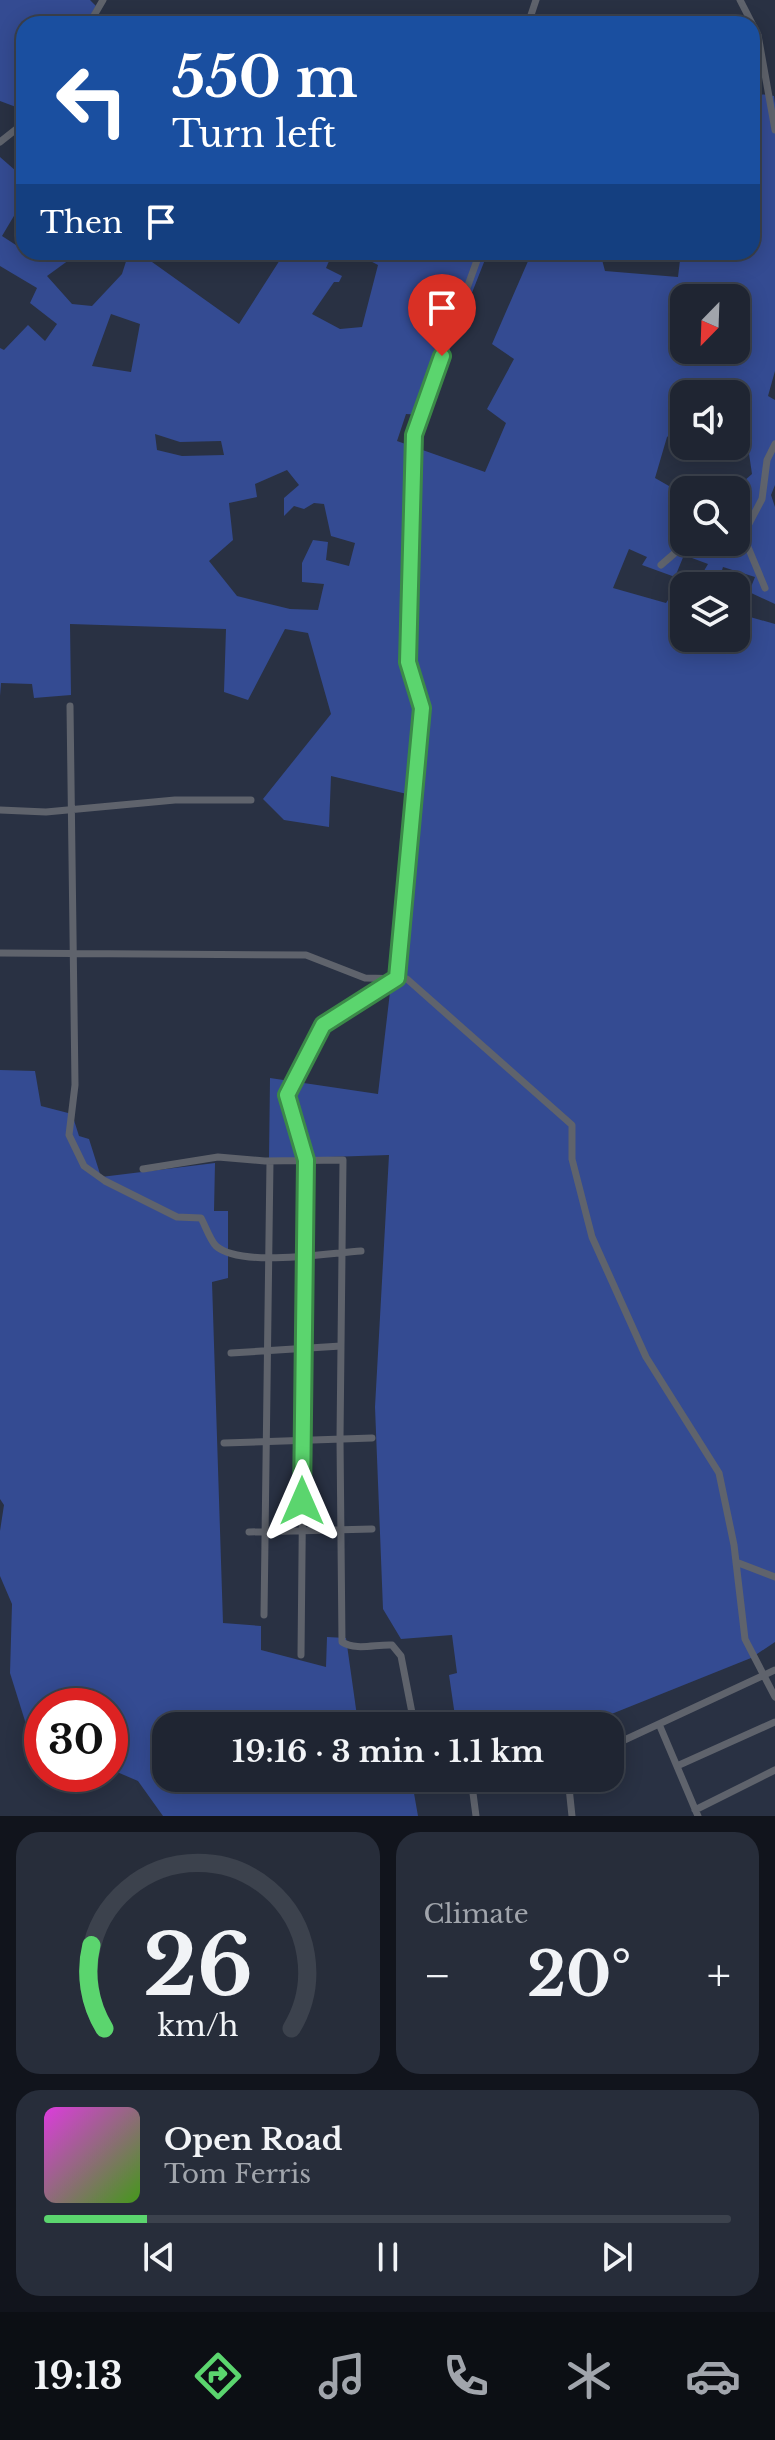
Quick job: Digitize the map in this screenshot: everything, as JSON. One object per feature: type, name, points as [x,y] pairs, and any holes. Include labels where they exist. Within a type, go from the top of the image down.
[{"type":"street","points":[[760,46],[775,130]]},
{"type":"street","points":[[0,142],[16,129]]},
{"type":"street","points":[[397,978],[422,708],[408,662],[414,435],[477,260]]},
{"type":"street","points":[[750,519],[762,499],[767,460],[775,444]]},
{"type":"street","points":[[661,565],[671,556]]},
{"type":"street","points":[[750,556],[765,588]]},
{"type":"street","points":[[70,706],[75,1085],[69,1135],[84,1166],[105,1181],[177,1217],[201,1218],[216,1246],[240,1256],[304,1257],[361,1251]]},
{"type":"street","points":[[0,810],[46,812],[175,800],[251,800]]},
{"type":"street","points":[[0,953],[306,955],[365,978],[407,979],[572,1125],[572,1159],[592,1237],[646,1357],[719,1473],[736,1562],[745,1639],[775,1697]]},
{"type":"street","points":[[301,1655],[306,1160],[287,1095],[323,1025],[397,978]]},
{"type":"street","points":[[143,1169],[218,1157],[270,1161],[343,1160],[340,1439],[342,1642],[355,1647],[392,1645],[401,1656],[412,1712]]},
{"type":"street","points":[[264,1615],[270,1161]]},
{"type":"street","points":[[231,1353],[341,1346]]},
{"type":"street","points":[[224,1443],[372,1438]]},
{"type":"street","points":[[249,1532],[372,1529]]},
{"type":"street","points":[[736,1562],[775,1577]]},
{"type":"street","points":[[624,1739],[775,1670]]},
{"type":"street","points":[[677,1766],[775,1722]]},
{"type":"street","points":[[659,1724],[697,1813],[775,1770]]},
{"type":"street","points":[[473,1792],[476,1816]]},
{"type":"street","points":[[569,1792],[572,1816]]},
{"type":"shaded area","points":[[0,0],[90,0],[96,6],[90,16],[16,16],[16,107],[0,101]]},
{"type":"shaded area","points":[[760,94],[774,96],[775,371],[768,396],[775,400],[775,485],[771,495],[775,507],[775,604],[750,592],[755,577],[750,575],[750,572],[723,567],[721,572],[703,572],[708,564],[687,556],[750,556],[750,380],[670,380],[670,435],[655,478],[670,487],[670,556],[684,556],[677,572],[670,572],[670,575],[642,565],[647,557],[629,549],[613,588],[666,603],[670,597],[670,652],[750,652],[750,617],[775,624],[775,1642],[751,1658],[616,1712],[454,1712],[449,1675],[457,1673],[452,1635],[401,1639],[383,1609],[375,1407],[389,1155],[269,1159],[270,1078],[378,1094],[408,839],[407,794],[331,776],[329,827],[284,820],[263,799],[331,714],[308,633],[285,629],[248,700],[224,692],[226,629],[70,624],[71,695],[34,698],[32,684],[1,683],[0,696],[0,348],[4,350],[28,325],[45,341],[57,324],[30,303],[37,288],[0,266],[0,157],[16,171],[16,212],[2,236],[16,245],[16,260],[69,260],[47,276],[72,304],[92,306],[122,274],[126,260],[149,260],[239,324],[280,260],[330,260],[326,268],[342,276],[339,282],[334,282],[312,314],[340,329],[362,327],[378,265],[368,260],[485,260],[424,415],[406,414],[397,441],[485,472],[506,423],[487,409],[514,359],[492,344],[529,260],[602,260],[605,271],[678,277],[680,260],[760,260]],"holes":[[[111,314],[140,324],[131,372],[92,366]],[[155,434],[180,442],[221,441],[224,455],[182,456],[157,450]],[[287,470],[299,485],[284,498],[284,516],[294,506],[304,509],[314,503],[324,504],[331,536],[355,543],[349,566],[326,560],[328,542],[313,540],[302,563],[302,582],[324,584],[318,610],[290,609],[237,596],[209,561],[233,540],[229,503],[257,497],[255,484]]]},
{"type":"shaded area","points":[[0,1070],[35,1071],[41,1106],[72,1114],[79,1136],[89,1139],[101,1177],[215,1163],[214,1211],[228,1211],[228,1278],[212,1282],[223,1623],[261,1626],[261,1650],[326,1667],[327,1637],[346,1638],[356,1712],[152,1712],[152,1792],[414,1792],[418,1816],[163,1816],[138,1781],[128,1777],[128,1688],[24,1688],[24,1718],[10,1673],[12,1604],[0,1576],[0,1531],[4,1505],[0,1499]]},
{"type":"route","points":[[302,1501],[306,1160],[287,1095],[323,1025],[397,978],[422,708],[408,662],[414,435],[442,356]]}]
